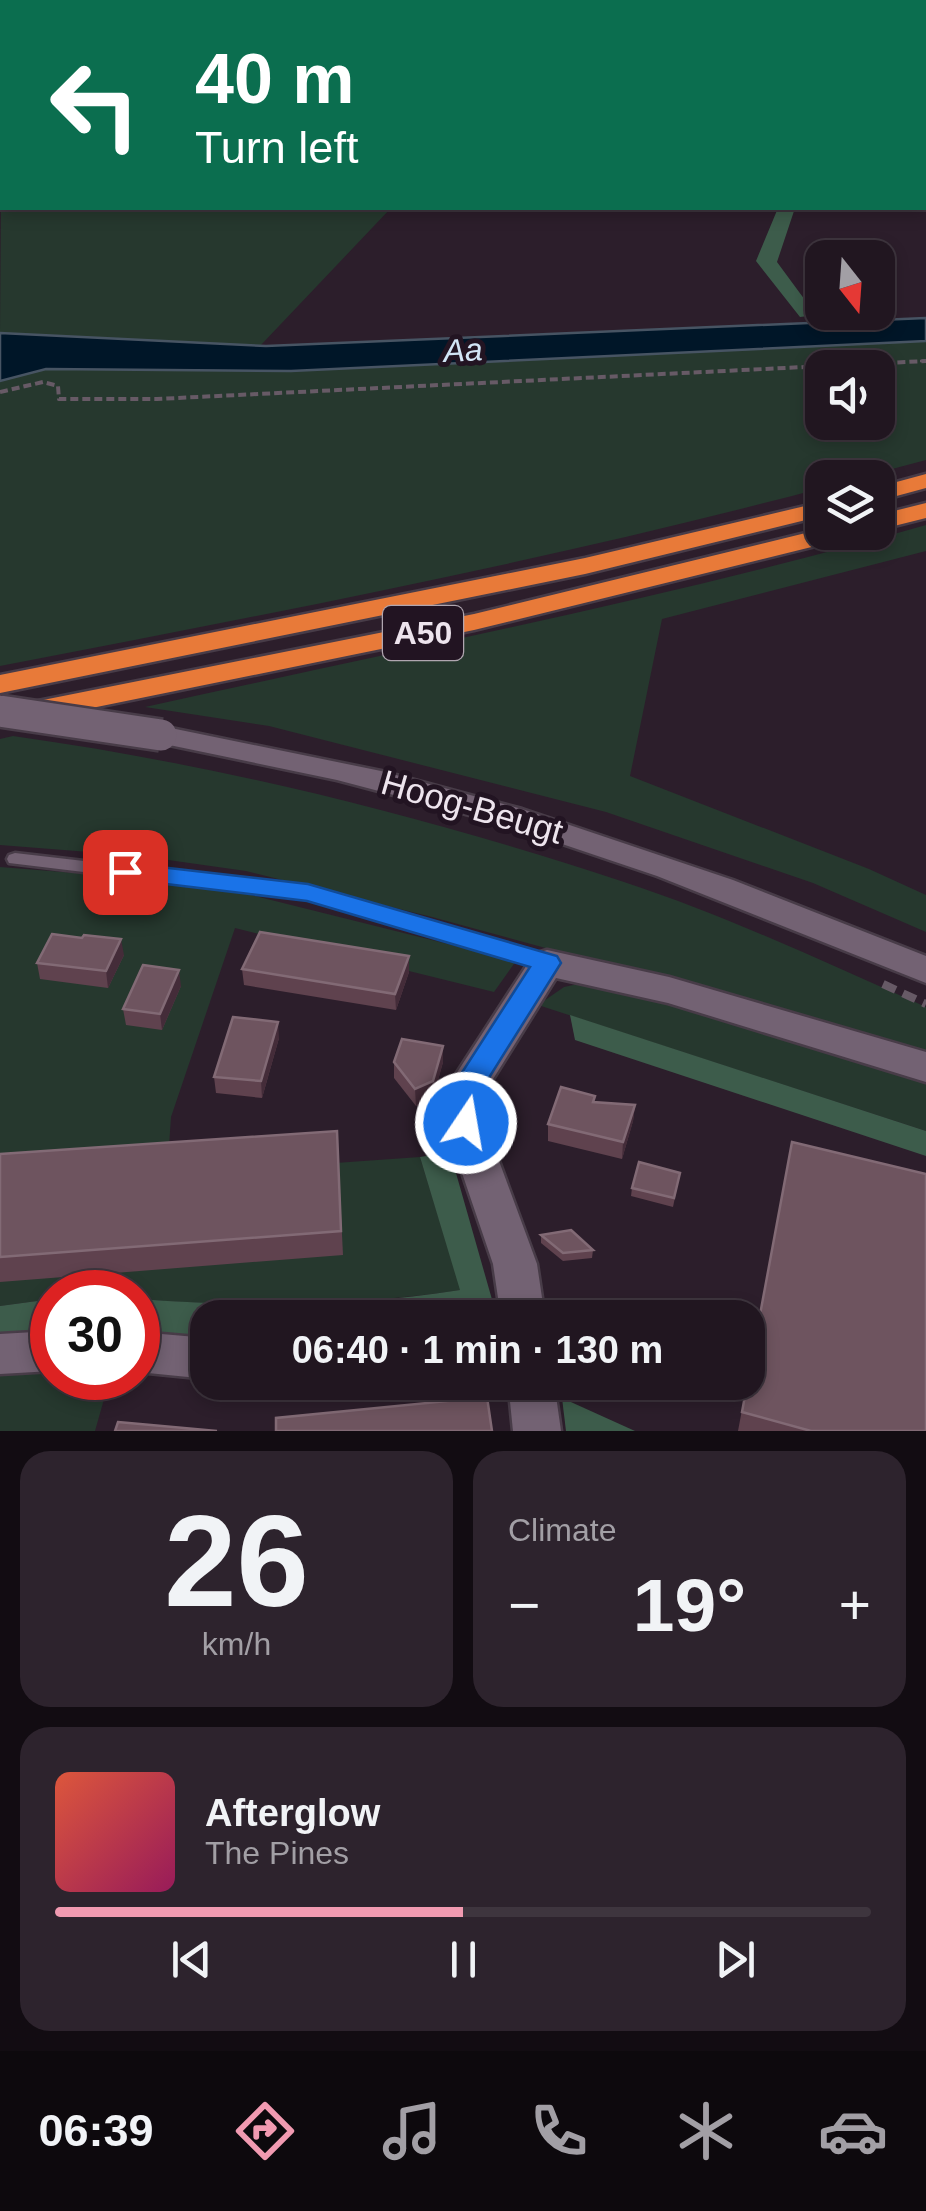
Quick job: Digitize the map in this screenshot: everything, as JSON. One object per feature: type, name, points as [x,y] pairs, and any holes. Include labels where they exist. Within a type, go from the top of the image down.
[{"type":"highway","points":[[895,489],[926,481]]},
{"type":"highway","points":[[895,518],[926,510]]},
{"type":"highway","name":"A50","points":[[0,684],[585,566],[805,513]]},
{"type":"highway","name":"A50","points":[[0,714],[474,622],[805,541]]},
{"type":"street","name":"Hoog-Beugt","points":[[0,714],[161,735],[370,778],[510,816],[673,869],[926,970]]},
{"type":"street","points":[[520,1300],[515,1264],[466,1123],[465,1091],[547,963],[669,990],[926,1066]]},
{"type":"street","points":[[0,1354],[30,1352]]},
{"type":"street","points":[[160,1354],[190,1356]]},
{"type":"street","points":[[533,1400],[536,1431]]},
{"type":"lane","points":[[15,860],[308,893],[547,963]]},
{"type":"path","points":[[0,392],[43,382],[58,386],[59,399],[157,399],[926,361]]},
{"type":"path","points":[[874,980],[926,1004]]},
{"type":"green space","points":[[1,210],[389,210],[260,346],[0,333]]},
{"type":"green space","points":[[777,210],[794,210],[777,262],[805,300],[805,316],[800,317],[756,261]]},
{"type":"green space","points":[[926,341],[926,460],[895,468],[895,460],[805,460],[805,492],[515,562],[0,666],[0,381],[46,369],[291,371]]},
{"type":"green space","points":[[926,525],[926,551],[662,619],[630,776],[926,895],[926,932],[813,883],[606,812],[269,726],[145,707],[635,599],[833,550],[895,550],[895,533]]},
{"type":"green space","points":[[13,736],[168,762],[322,795],[474,835],[662,895],[926,1007],[926,1052],[432,917],[246,871],[140,856],[0,845],[0,739]]},
{"type":"green space","points":[[0,867],[151,879],[243,893],[516,961],[494,992],[235,928],[171,1117],[167,1175],[420,1157],[461,1290],[367,1300],[190,1302],[160,1300],[160,1270],[30,1270],[30,1302],[0,1306]]},
{"type":"green space","points":[[592,981],[926,1077],[926,1131],[538,1005],[564,987]]},
{"type":"green space","points":[[570,1015],[926,1131],[926,1156],[575,1040]]},
{"type":"green space","points":[[450,1152],[492,1300],[380,1300],[460,1290],[420,1157]]},
{"type":"green space","points":[[160,1300],[190,1302],[190,1335],[160,1333]]},
{"type":"green space","points":[[30,1302],[30,1333],[0,1338],[0,1306]]},
{"type":"green space","points":[[30,1366],[30,1400],[104,1400],[95,1431],[0,1431],[0,1370]]},
{"type":"green space","points":[[562,1400],[635,1431],[566,1431]]},
{"type":"water","name":"Aa","points":[[926,318],[926,341],[291,371],[46,369],[0,381],[0,333],[266,346],[805,323],[805,330],[895,330],[895,319]]},
{"type":"building","points":[[260,932],[409,956],[395,994],[242,969]]},
{"type":"building","points":[[52,934],[121,939],[106,971],[37,963]]},
{"type":"building","points":[[143,965],[179,970],[160,1014],[123,1009]]},
{"type":"building","points":[[233,1017],[278,1022],[261,1081],[214,1077]]},
{"type":"building","points":[[402,1039],[443,1046],[433,1081],[415,1089],[394,1062]]},
{"type":"building","points":[[561,1087],[595,1096],[593,1102],[635,1105],[623,1142],[548,1124]]},
{"type":"building","points":[[337,1131],[341,1231],[0,1257],[0,1154]]},
{"type":"building","points":[[792,1142],[926,1174],[926,1431],[811,1431],[742,1412],[744,1400],[765,1400],[763,1300]]},
{"type":"building","points":[[639,1162],[680,1173],[674,1198],[632,1188]]},
{"type":"building","points":[[571,1230],[593,1250],[563,1253],[541,1235]]},
{"type":"building","points":[[487,1400],[492,1431],[276,1431],[276,1418]]},
{"type":"building","points":[[118,1422],[217,1431],[115,1431]]},
{"type":"route","points":[[125,872],[308,893],[547,963],[465,1091],[466,1123]]}]
